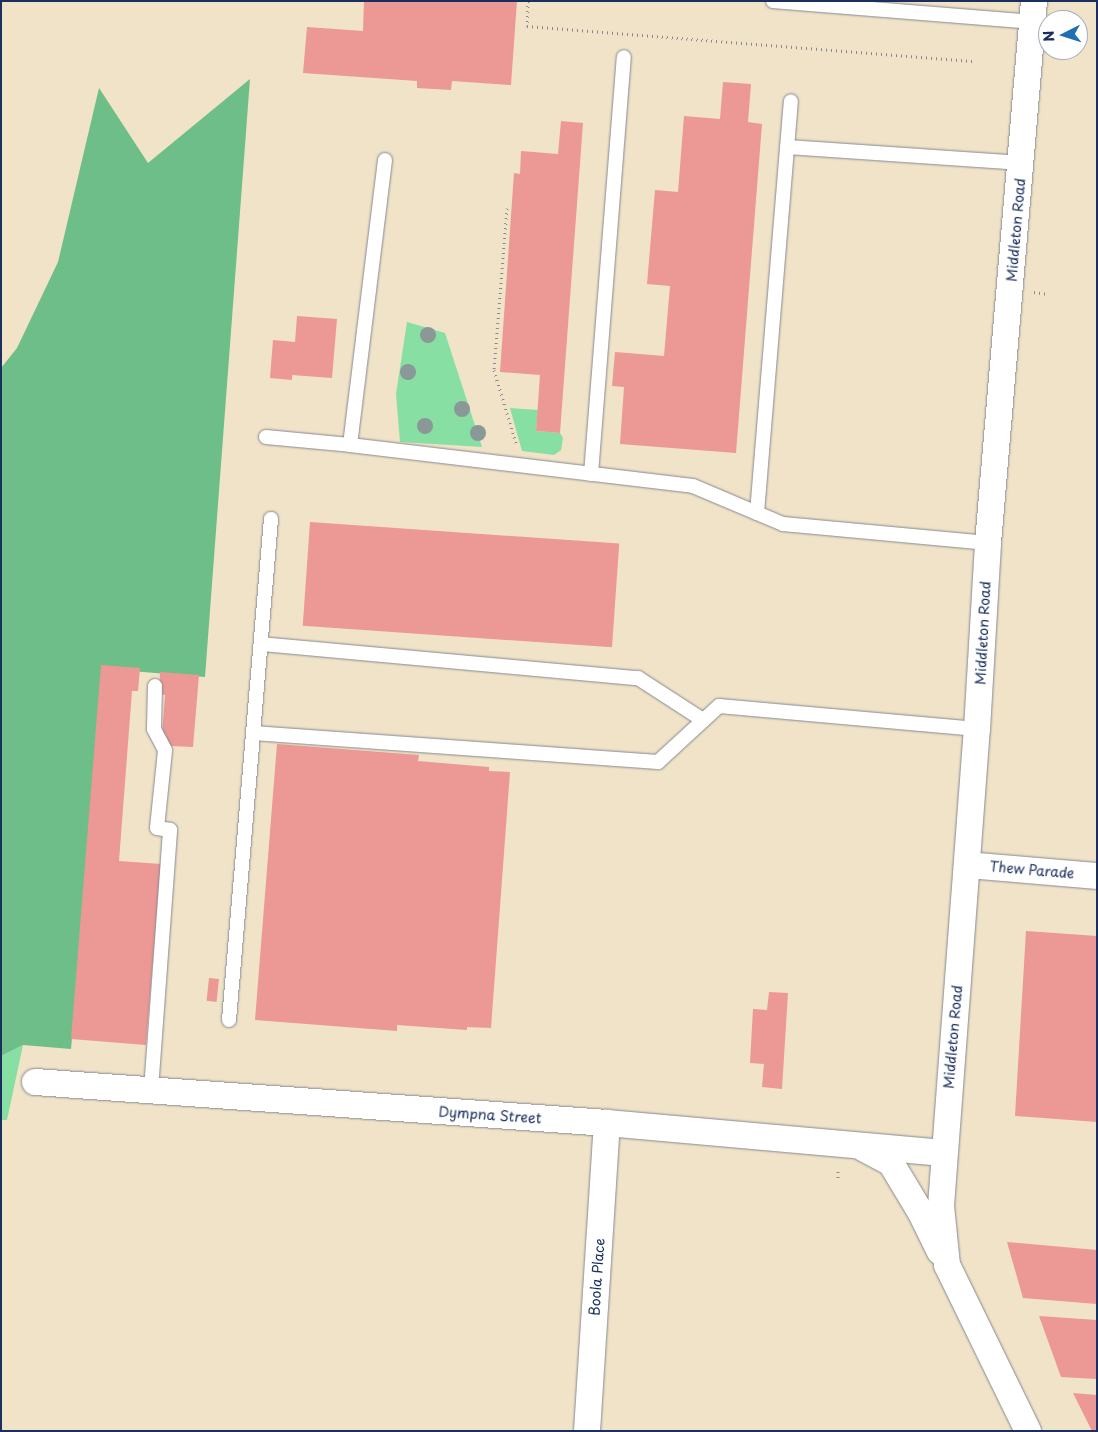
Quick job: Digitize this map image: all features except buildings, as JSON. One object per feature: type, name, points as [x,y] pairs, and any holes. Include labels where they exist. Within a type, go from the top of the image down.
[{"type":"street","name":"Middleton Road","points":[[947,1266],[941,1206],[944,1153],[968,864],[988,542],[1034,12]]},
{"type":"street","name":"Thew Parade","points":[[968,864],[1097,876]]},
{"type":"street","name":"Dympna Street","points":[[35,1082],[607,1123],[944,1153]]},
{"type":"street","name":"Boola Place","points":[[587,1431],[607,1123]]},
{"type":"street","name":"Middleton Road","points":[[858,1145],[891,1163],[921,1212],[1028,1431]]},
{"type":"lane","points":[[772,1],[1034,12]]},
{"type":"lane","points":[[591,474],[624,57]]},
{"type":"lane","points":[[756,512],[791,101]]},
{"type":"lane","points":[[787,147],[1022,163]]},
{"type":"lane","points":[[350,445],[385,160]]},
{"type":"lane","points":[[266,437],[350,445],[693,486],[783,524],[988,542]]},
{"type":"lane","points":[[229,1020],[271,519]]},
{"type":"lane","points":[[262,644],[638,678],[703,720]]},
{"type":"lane","points":[[151,1090],[170,830],[157,828],[165,750],[154,729],[155,686]]},
{"type":"lane","points":[[253,733],[658,762],[719,706],[977,729]]},
{"type":"path","points":[[528,1],[527,26],[975,61]]},
{"type":"path","points":[[507,208],[494,370],[520,456]]},
{"type":"path","points":[[1028,292],[1048,294]]},
{"type":"green space","points":[[250,79],[205,677],[106,669],[71,1049],[23,1045],[1,1056],[1,368],[17,348],[58,262],[99,88],[148,163]]},
{"type":"green space","points":[[407,322],[445,333],[482,447],[400,442],[396,394]]},
{"type":"green space","points":[[510,408],[538,410],[536,431],[560,433],[563,438],[561,450],[554,455],[522,451]]},
{"type":"green space","points":[[23,1045],[7,1120],[1,1120],[1,1056]]}]
